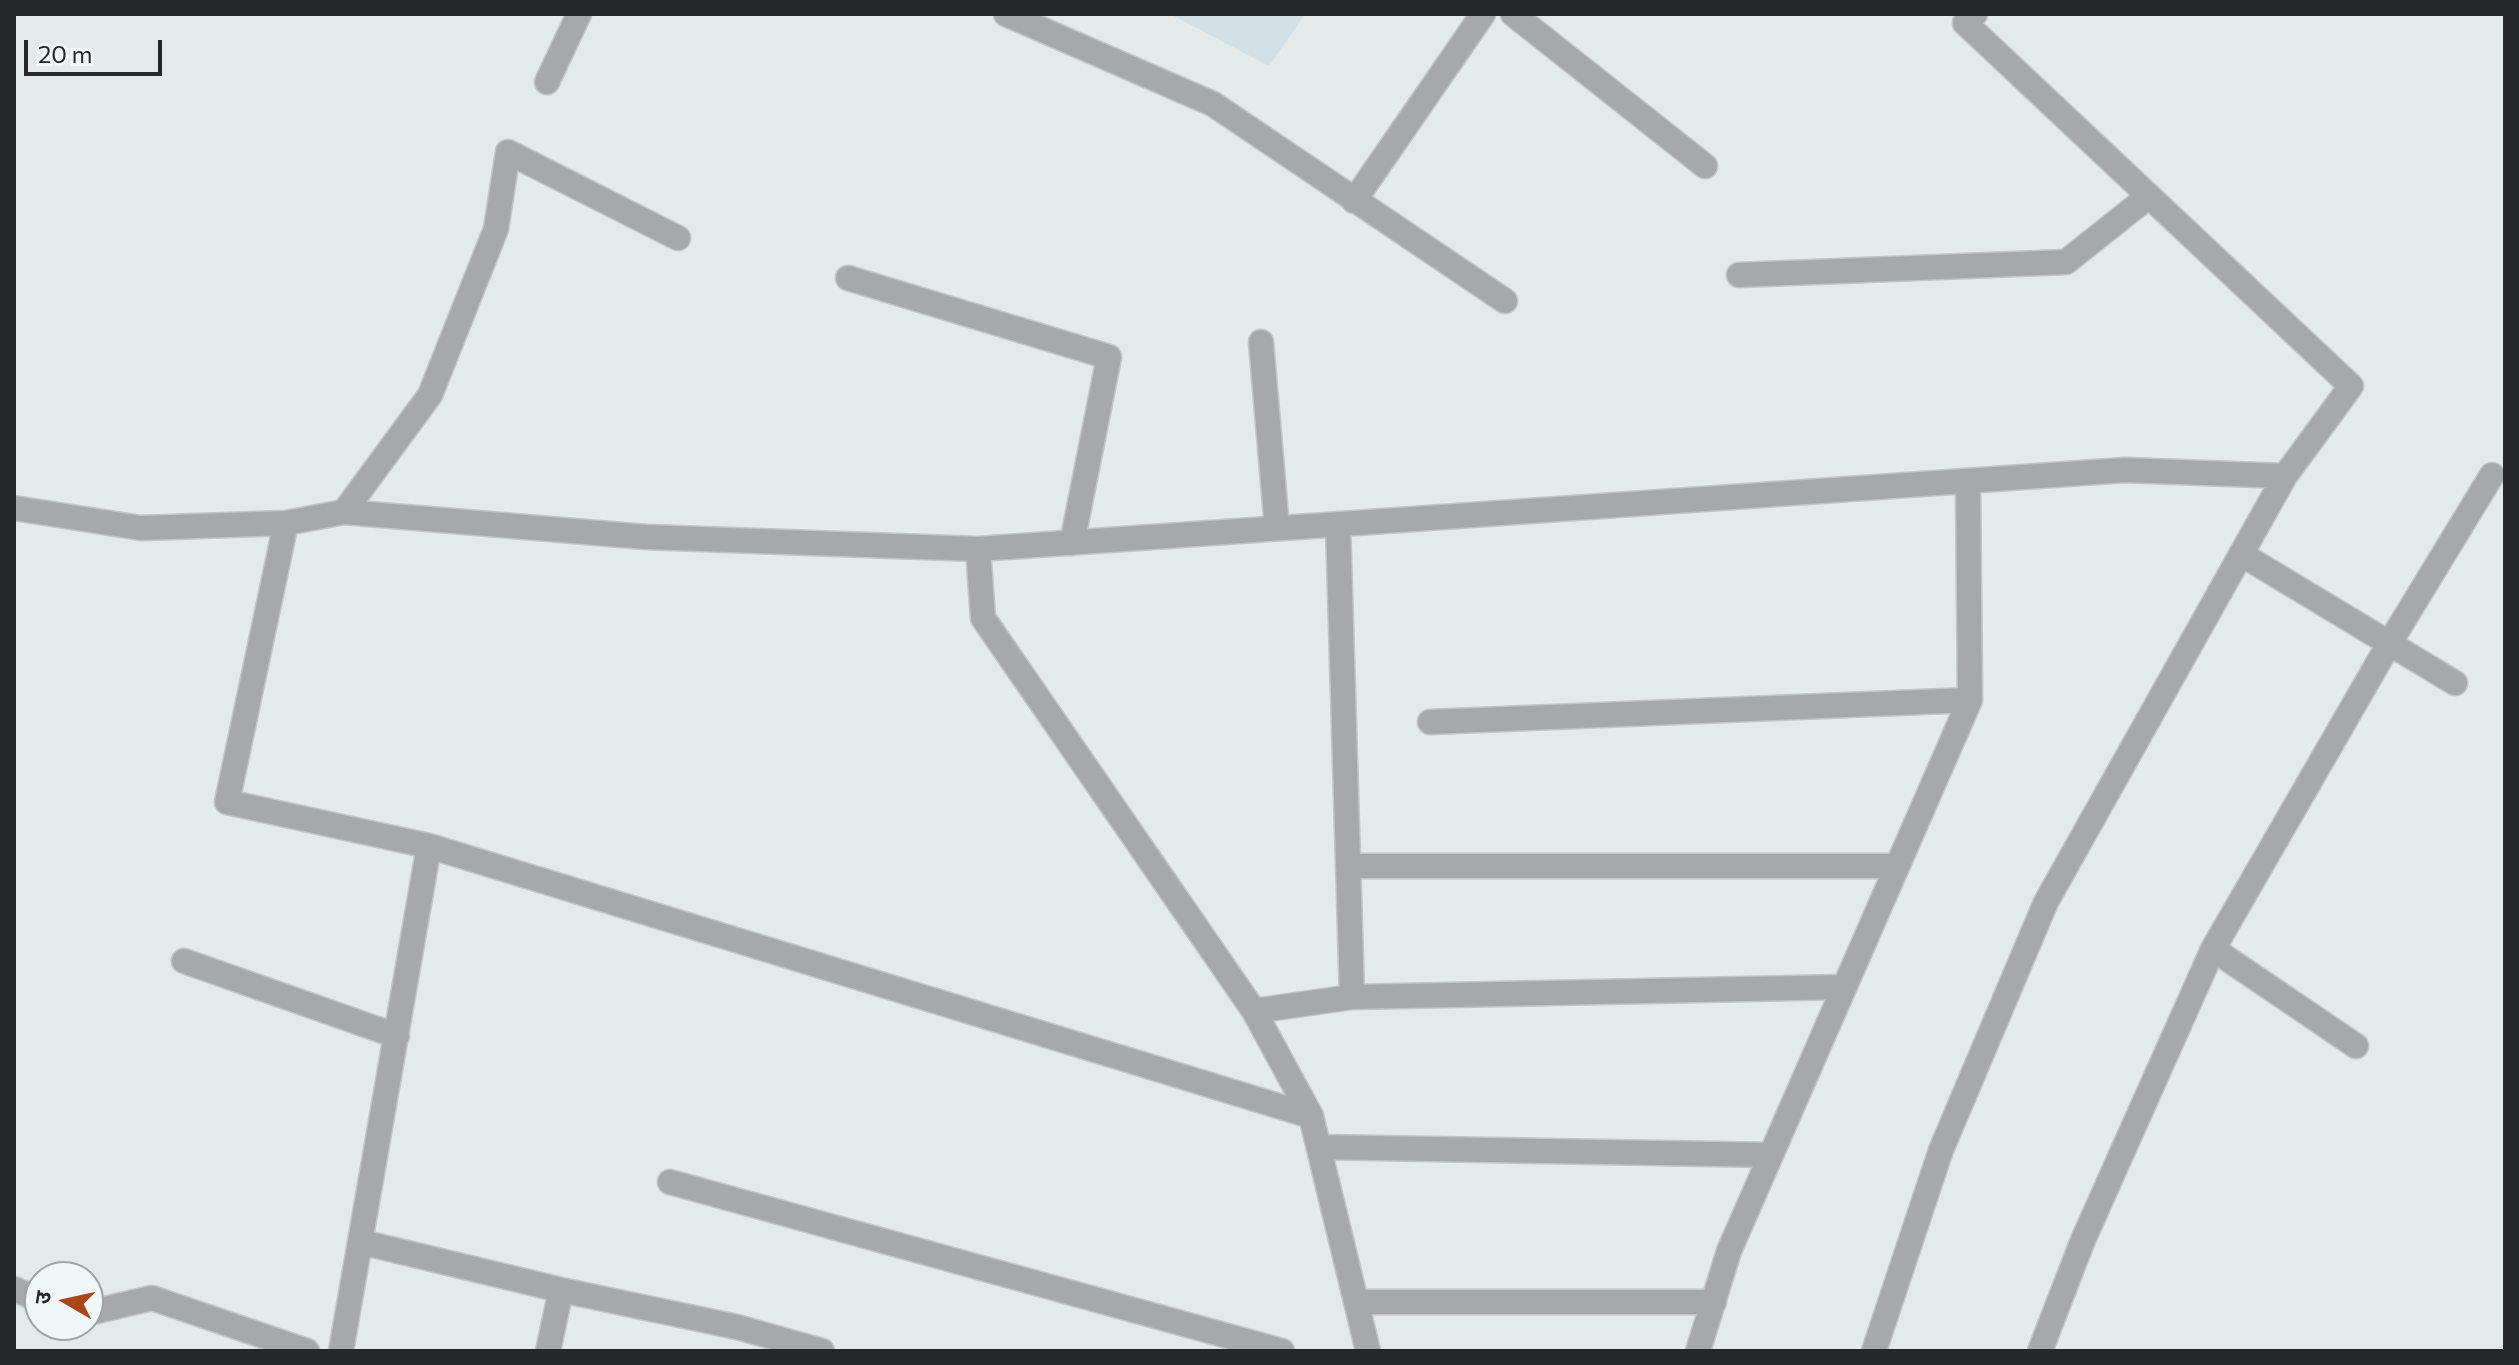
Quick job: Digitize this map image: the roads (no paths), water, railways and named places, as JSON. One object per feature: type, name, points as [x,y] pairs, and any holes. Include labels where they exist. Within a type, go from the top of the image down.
[{"type":"street","points":[[547,82],[579,14]]},
{"type":"street","points":[[1006,14],[1213,104],[1505,301]]},
{"type":"street","points":[[1354,201],[1483,14]]},
{"type":"street","points":[[1513,14],[1705,166]]},
{"type":"street","points":[[1874,1351],[1941,1150],[2046,902],[2285,476],[2351,386],[1965,23],[1975,14]]},
{"type":"street","points":[[344,512],[430,395],[496,229],[508,152],[678,238]]},
{"type":"street","points":[[1739,275],[2066,262],[2149,196]]},
{"type":"street","points":[[848,278],[1109,357],[1072,543]]},
{"type":"street","points":[[1261,342],[1277,528]]},
{"type":"street","points":[[14,508],[141,528],[286,523],[344,512],[646,537],[978,549],[2125,470],[2285,476]]},
{"type":"street","points":[[2040,1351],[2083,1240],[2213,949],[2389,644],[2492,475]]},
{"type":"street","points":[[1698,1351],[1729,1251],[1970,700],[1968,481]]},
{"type":"street","points":[[286,523],[227,802],[429,846],[1311,1116]]},
{"type":"street","points":[[1338,524],[1352,997]]},
{"type":"street","points":[[978,549],[983,618],[1254,1011],[1311,1116],[1368,1351]]},
{"type":"street","points":[[2241,554],[2455,683]]},
{"type":"street","points":[[1430,722],[1970,700]]},
{"type":"street","points":[[341,1351],[429,846]]},
{"type":"street","points":[[1348,866],[1897,866]]},
{"type":"street","points":[[2213,949],[2356,1046]]},
{"type":"street","points":[[184,961],[397,1036]]},
{"type":"street","points":[[1254,1011],[1352,997],[1844,987]]},
{"type":"street","points":[[1319,1147],[1771,1155]]},
{"type":"street","points":[[670,1182],[1282,1351]]},
{"type":"street","points":[[361,1242],[561,1290],[737,1327],[822,1351]]},
{"type":"street","points":[[548,1351],[561,1290]]},
{"type":"street","points":[[104,1309],[152,1298],[307,1351]]},
{"type":"street","points":[[1356,1302],[1714,1302]]}]
